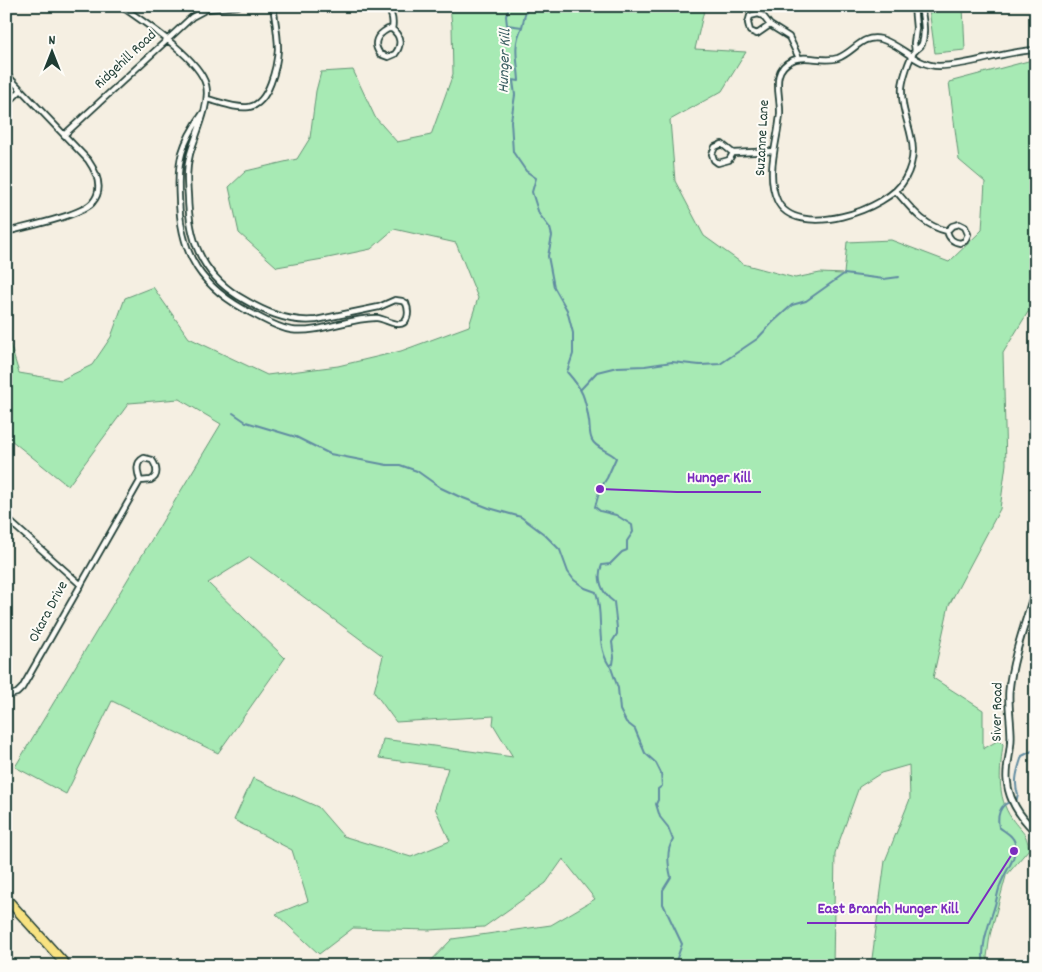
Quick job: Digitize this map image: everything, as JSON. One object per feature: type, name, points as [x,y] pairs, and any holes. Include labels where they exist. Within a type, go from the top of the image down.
[{"type":"main road","points":[[6,898],[67,966]]},
{"type":"street","points":[[121,6],[183,54],[199,72],[206,84],[207,99],[187,172],[189,220],[195,246],[200,256],[223,285],[257,307],[288,319],[305,321],[379,307],[395,300],[402,301],[408,308],[406,321],[400,324],[376,318],[324,328],[291,330],[276,326],[252,314],[232,303],[215,290],[192,260],[183,240],[180,227],[178,171],[182,149],[203,112]]},
{"type":"street","name":"Ridgehill Road","points":[[64,134],[192,17],[201,12],[238,6]]},
{"type":"street","points":[[207,99],[235,106],[248,107],[256,105],[262,99],[272,80],[277,58],[277,38],[273,6]]},
{"type":"street","points":[[386,6],[393,18],[392,29]]},
{"type":"street","name":"Suzanne Lane","points":[[798,58],[788,62],[778,76],[780,111],[773,151],[773,175],[777,199],[781,206],[794,216],[812,219],[847,216],[863,210],[896,191],[902,184],[912,162],[913,139],[903,102],[902,88],[903,80],[914,51],[916,28],[914,6]]},
{"type":"street","name":"Suzanne Lane","points":[[914,51],[921,47],[923,41],[921,6]]},
{"type":"street","points":[[770,25],[757,34],[750,32],[748,23],[750,16],[758,14],[762,16],[770,25],[789,37],[798,58],[832,59],[845,54],[862,41],[875,38],[894,45],[923,63],[946,65],[980,60],[1011,52],[1036,50]]},
{"type":"street","points":[[392,29],[398,34],[399,47],[392,56],[384,56],[378,52],[376,43],[382,33],[392,29]]},
{"type":"street","points":[[6,74],[88,160],[96,174],[98,191],[91,204],[80,210],[6,232]]},
{"type":"street","points":[[6,106],[21,90]]},
{"type":"street","points":[[733,153],[729,160],[721,163],[716,162],[712,154],[715,147],[720,144],[733,153],[773,151]]},
{"type":"street","points":[[178,171],[187,172]]},
{"type":"street","points":[[896,191],[922,220],[939,230],[946,231],[952,226],[962,225],[967,231],[967,238],[960,243],[956,242],[948,236],[946,231]]},
{"type":"street","points":[[192,260],[200,256]]},
{"type":"street","points":[[252,314],[257,307]]},
{"type":"street","points":[[321,318],[324,328]]},
{"type":"street","points":[[81,585],[140,481],[138,464],[140,460],[148,458],[156,465],[156,475],[151,480],[140,481]]},
{"type":"street","name":"Okara Drive","points":[[6,518],[81,585],[23,686],[17,694],[6,696]]},
{"type":"street","name":"Siver Road","points":[[1036,587],[1012,671],[1010,690],[1011,739],[1006,779],[1008,792],[1014,805],[1024,820],[1036,832]]},
{"type":"green space","points":[[450,6],[705,6],[695,49],[746,52],[722,91],[670,120],[675,181],[704,236],[743,264],[795,278],[820,273],[844,274],[847,242],[891,240],[949,262],[982,230],[985,182],[959,160],[949,82],[1032,60],[1036,76],[1036,311],[1028,312],[1003,353],[1006,464],[1000,509],[949,605],[933,678],[983,710],[983,749],[999,740],[1003,744],[1000,783],[1003,801],[1012,819],[1025,835],[1028,843],[1029,849],[1006,876],[990,935],[987,957],[989,966],[871,966],[885,861],[910,799],[909,765],[881,773],[859,787],[835,853],[833,966],[426,966],[452,939],[551,925],[595,899],[563,859],[546,883],[484,927],[429,930],[353,928],[319,954],[276,914],[308,901],[292,850],[234,820],[253,778],[318,807],[343,836],[411,857],[450,841],[435,808],[448,768],[379,758],[383,739],[513,757],[493,724],[494,716],[396,722],[374,692],[383,656],[250,557],[208,583],[285,658],[218,753],[112,701],[66,794],[15,767],[221,424],[179,399],[129,403],[68,486],[6,436],[6,331],[19,373],[61,380],[92,365],[111,337],[125,298],[153,287],[189,338],[267,375],[338,366],[401,351],[469,326],[478,298],[456,243],[394,229],[371,249],[277,267],[239,233],[229,187],[246,171],[297,159],[310,138],[316,91],[321,72],[353,70],[375,117],[397,142],[431,135],[453,74]]},
{"type":"green space","points":[[922,6],[963,6],[965,50],[935,53],[929,9]]},
{"type":"waterway","name":"Hunger Kill","points":[[509,6],[506,16],[507,25],[522,27],[516,47],[519,81],[513,80],[515,95],[511,121],[513,152],[526,171],[536,178],[532,192],[539,214],[550,228],[552,236],[548,256],[554,287],[567,310],[573,333],[573,354],[567,372],[577,384],[582,394],[592,440],[597,446],[616,458],[600,489],[595,507],[600,511],[616,515],[632,525],[633,532],[627,541],[627,550],[622,552],[610,564],[602,565],[600,580],[606,595],[614,602],[617,634],[612,642],[614,657],[613,664],[610,665],[618,688],[620,710],[626,722],[635,729],[645,753],[656,763],[661,773],[662,786],[658,789],[656,804],[660,817],[668,827],[673,840],[668,853],[671,877],[663,890],[663,904],[682,944],[676,961],[679,966]]},
{"type":"waterway","points":[[522,27],[529,6]]},
{"type":"waterway","points":[[581,389],[597,372],[617,367],[645,366],[672,362],[700,365],[720,364],[757,339],[792,305],[806,301],[844,274],[884,279],[899,277]]},
{"type":"waterway","points":[[233,413],[246,422],[296,437],[330,454],[387,465],[400,465],[417,471],[441,488],[458,496],[489,508],[521,517],[544,534],[560,550],[568,572],[574,580],[585,588],[596,592],[602,648],[609,665]]},
{"type":"waterway","points":[[1016,802],[1018,794],[1016,785],[1017,775],[1022,756],[1036,749]]},
{"type":"waterway","points":[[984,966],[983,950],[986,935],[1000,886],[1011,864],[1015,849],[1014,840],[999,827],[998,823],[1001,808],[1011,802]]},
{"type":"place","name":"Hunger Kill","points":[[600,489]]},
{"type":"place","name":"East Branch Hunger Kill","points":[[1014,851]]}]
